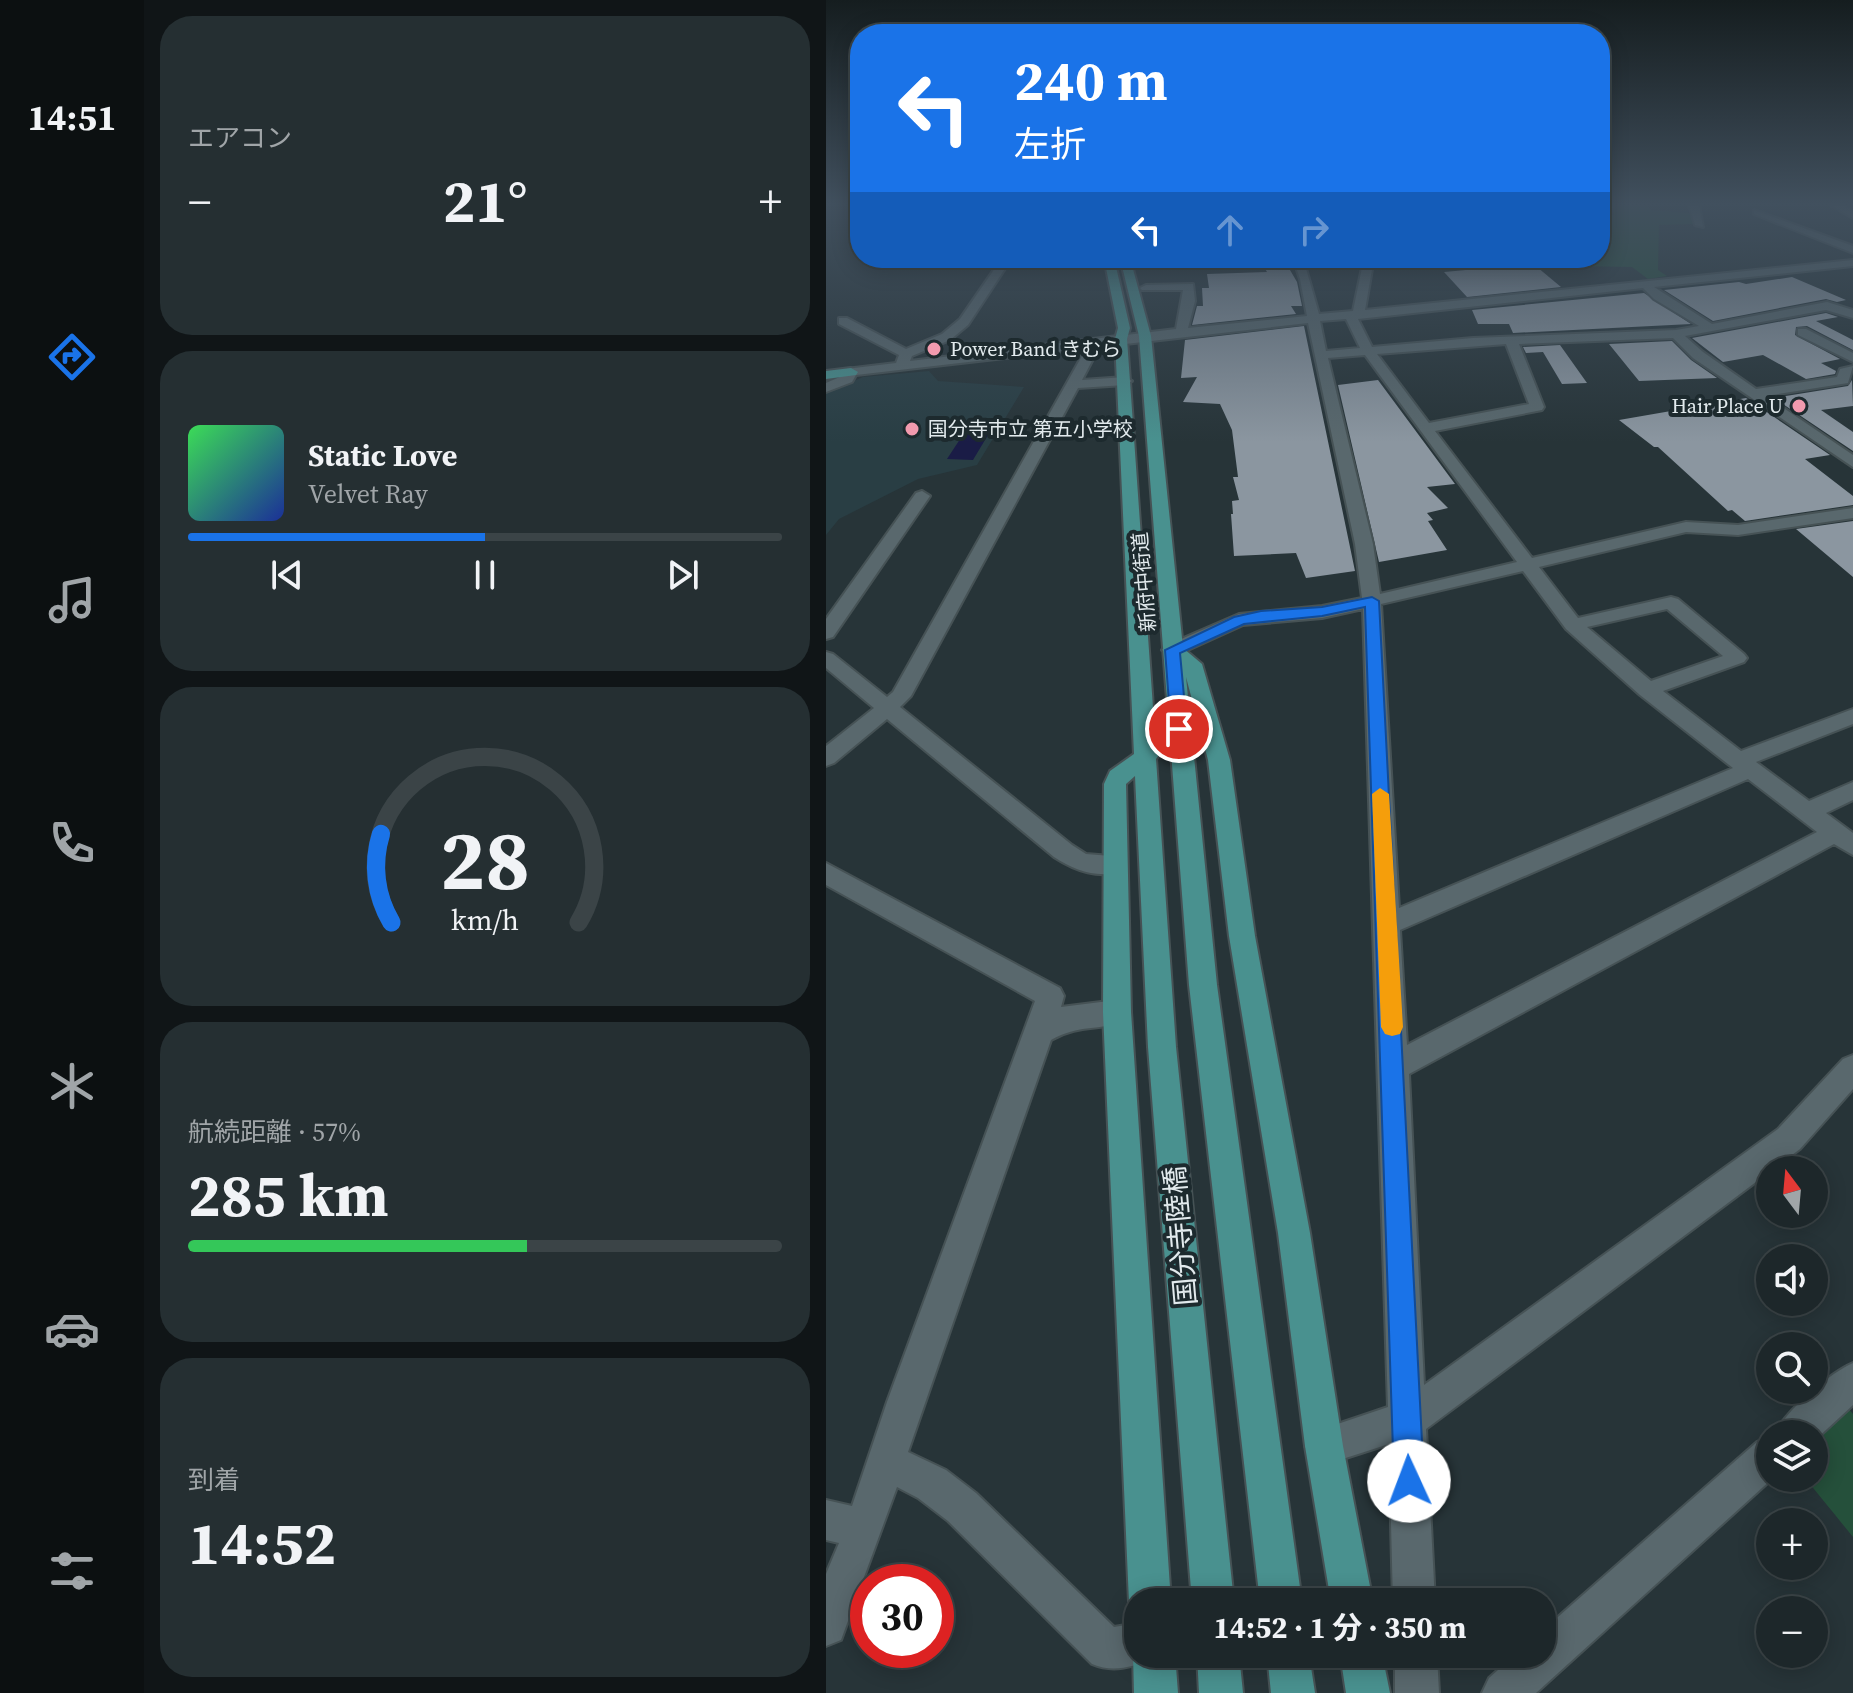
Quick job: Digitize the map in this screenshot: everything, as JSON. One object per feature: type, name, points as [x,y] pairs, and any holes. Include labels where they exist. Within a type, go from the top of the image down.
[{"type":"main road","name":"新府中街道","points":[[1114,284],[1122,332],[1152,869]]},
{"type":"main road","name":"新府中街道","points":[[1132,284],[1145,336],[1148,375],[1161,420],[1172,650],[1193,872]]},
{"type":"main road","points":[[1139,312],[1150,307],[1145,284]]},
{"type":"main road","points":[[1103,300],[1116,294]]},
{"type":"main road","points":[[1107,319],[1122,332]]},
{"type":"main road","name":"新府中街道","points":[[1132,495],[1143,432],[1136,344],[1145,336]]},
{"type":"main road","points":[[826,375],[851,372]]},
{"type":"main road","points":[[1148,375],[1164,381],[1166,392]]},
{"type":"main road","points":[[1172,650],[1192,664],[1219,760],[1242,936],[1294,1233],[1324,1446],[1349,1588]]},
{"type":"main road","points":[[1148,755],[1125,769],[1115,784],[1115,864],[1117,1012],[1149,1588]]},
{"type":"main road","name":"国分寺陸橋","points":[[1152,869],[1162,1047],[1212,1588]]},
{"type":"main road","name":"国分寺陸橋","points":[[1193,872],[1226,1179],[1279,1588]]},
{"type":"main road","points":[[1155,1668],[1156,1693]]},
{"type":"main road","points":[[1219,1668],[1221,1693]]},
{"type":"main road","points":[[1290,1668],[1293,1693]]},
{"type":"main road","points":[[1364,1668],[1368,1693]]},
{"type":"street","points":[[904,360],[946,337],[964,322],[990,284]]},
{"type":"street","points":[[1307,284],[1364,544],[1372,601],[1380,748],[1380,823],[1388,924],[1413,1588]]},
{"type":"street","points":[[1362,284],[1354,315],[1368,351],[1573,625],[1647,690],[1844,840],[1394,1067]]},
{"type":"street","points":[[826,388],[847,379],[851,372],[904,360],[1122,332],[1145,336],[1655,284]]},
{"type":"street","points":[[1646,285],[1658,297],[1711,328]]},
{"type":"street","points":[[1146,288],[1189,286],[1189,301],[1181,332]]},
{"type":"street","points":[[1321,355],[1511,340],[1676,334],[1827,306],[1853,314]]},
{"type":"street","points":[[843,321],[904,360]]},
{"type":"street","points":[[1802,332],[1853,358]]},
{"type":"street","points":[[1676,334],[1698,355],[1853,462]]},
{"type":"street","points":[[1427,428],[1537,407],[1511,340]]},
{"type":"street","points":[[826,758],[901,696],[1076,384],[1087,359]]},
{"type":"street","points":[[1756,393],[1843,380],[1845,372],[1853,370]]},
{"type":"street","points":[[1076,384],[1125,381]]},
{"type":"street","points":[[826,633],[922,496]]},
{"type":"street","points":[[1172,650],[1239,620],[1322,612],[1686,527],[1738,530],[1853,513]]},
{"type":"street","points":[[1573,625],[1671,603],[1737,658],[1647,690]]},
{"type":"street","points":[[826,658],[1072,857],[1082,863],[1115,864]]},
{"type":"street","points":[[1388,924],[1853,716]]},
{"type":"street","points":[[1808,812],[1853,790]]},
{"type":"street","points":[[826,873],[1050,996],[1040,1032],[905,1402],[888,1462],[845,1524],[826,1625]]},
{"type":"street","points":[[1040,1032],[1064,1018],[1117,1012]]},
{"type":"street","points":[[1324,1446],[1407,1420],[1789,1139],[1853,1068]]},
{"type":"street","points":[[1810,1420],[1853,1381]]},
{"type":"street","points":[[888,1462],[932,1484],[962,1507],[1107,1649],[1124,1646]]},
{"type":"street","points":[[1504,1693],[1756,1468]]},
{"type":"street","points":[[1416,1668],[1417,1693]]},
{"type":"shaded area","name":"国分寺市立 第五小学校","points":[[929,371],[938,381],[1024,387],[977,465],[918,479],[839,519],[826,535],[826,393],[863,377]]},
{"type":"shaded area","points":[[966,430],[991,430],[973,460],[947,459]]},
{"type":"green space","points":[[1840,1399],[1853,1414],[1853,1537],[1816,1492],[1828,1492],[1828,1420],[1818,1420]]},
{"type":"building","points":[[1208,284],[1297,284],[1302,306],[1291,306],[1296,314],[1192,325],[1197,306],[1203,306],[1202,288],[1209,288]]},
{"type":"building","points":[[1455,284],[1557,284],[1561,287],[1467,297]]},
{"type":"building","points":[[1720,284],[1808,284],[1846,300],[1837,302],[1826,299],[1713,321],[1664,290]]},
{"type":"building","points":[[1644,293],[1691,324],[1513,333],[1509,324],[1478,324],[1472,310]]},
{"type":"building","points":[[1826,313],[1838,317],[1816,321],[1853,340],[1853,350],[1807,326],[1796,327],[1795,335],[1840,359],[1821,363],[1836,371],[1835,374],[1806,379],[1763,355],[1723,362],[1692,338]]},
{"type":"building","points":[[1304,326],[1355,571],[1306,578],[1296,553],[1234,556],[1232,501],[1239,500],[1233,477],[1238,477],[1232,430],[1220,404],[1183,402],[1197,377],[1181,378],[1185,340]]},
{"type":"building","points":[[1672,341],[1691,360],[1717,378],[1639,381],[1609,344]]},
{"type":"building","points":[[1560,345],[1587,383],[1562,384],[1543,352],[1526,353],[1523,347]]},
{"type":"building","points":[[1378,380],[1455,484],[1427,487],[1448,508],[1427,513],[1433,520],[1428,521],[1447,550],[1379,562],[1338,385]]},
{"type":"building","points":[[1852,380],[1853,406],[1821,410],[1853,432],[1853,451],[1774,398],[1848,386]]},
{"type":"building","points":[[1746,398],[1830,455],[1805,459],[1853,496],[1853,505],[1745,521],[1732,510],[1728,511],[1658,447],[1619,420]]},
{"type":"building","points":[[1853,521],[1853,577],[1796,529]]},
{"type":"slow traffic","points":[[1380,794],[1392,1027]]},
{"type":"place","name":"Power Band きむら","points":[[934,349]]},
{"type":"place","name":"Hair Place U","points":[[1799,406]]},
{"type":"place","name":"国分寺市立 第五小学校","points":[[912,429]]},
{"type":"route","points":[[1179,729],[1172,650],[1239,620],[1322,612],[1372,601],[1380,748],[1380,823],[1388,924],[1409,1481]]}]
